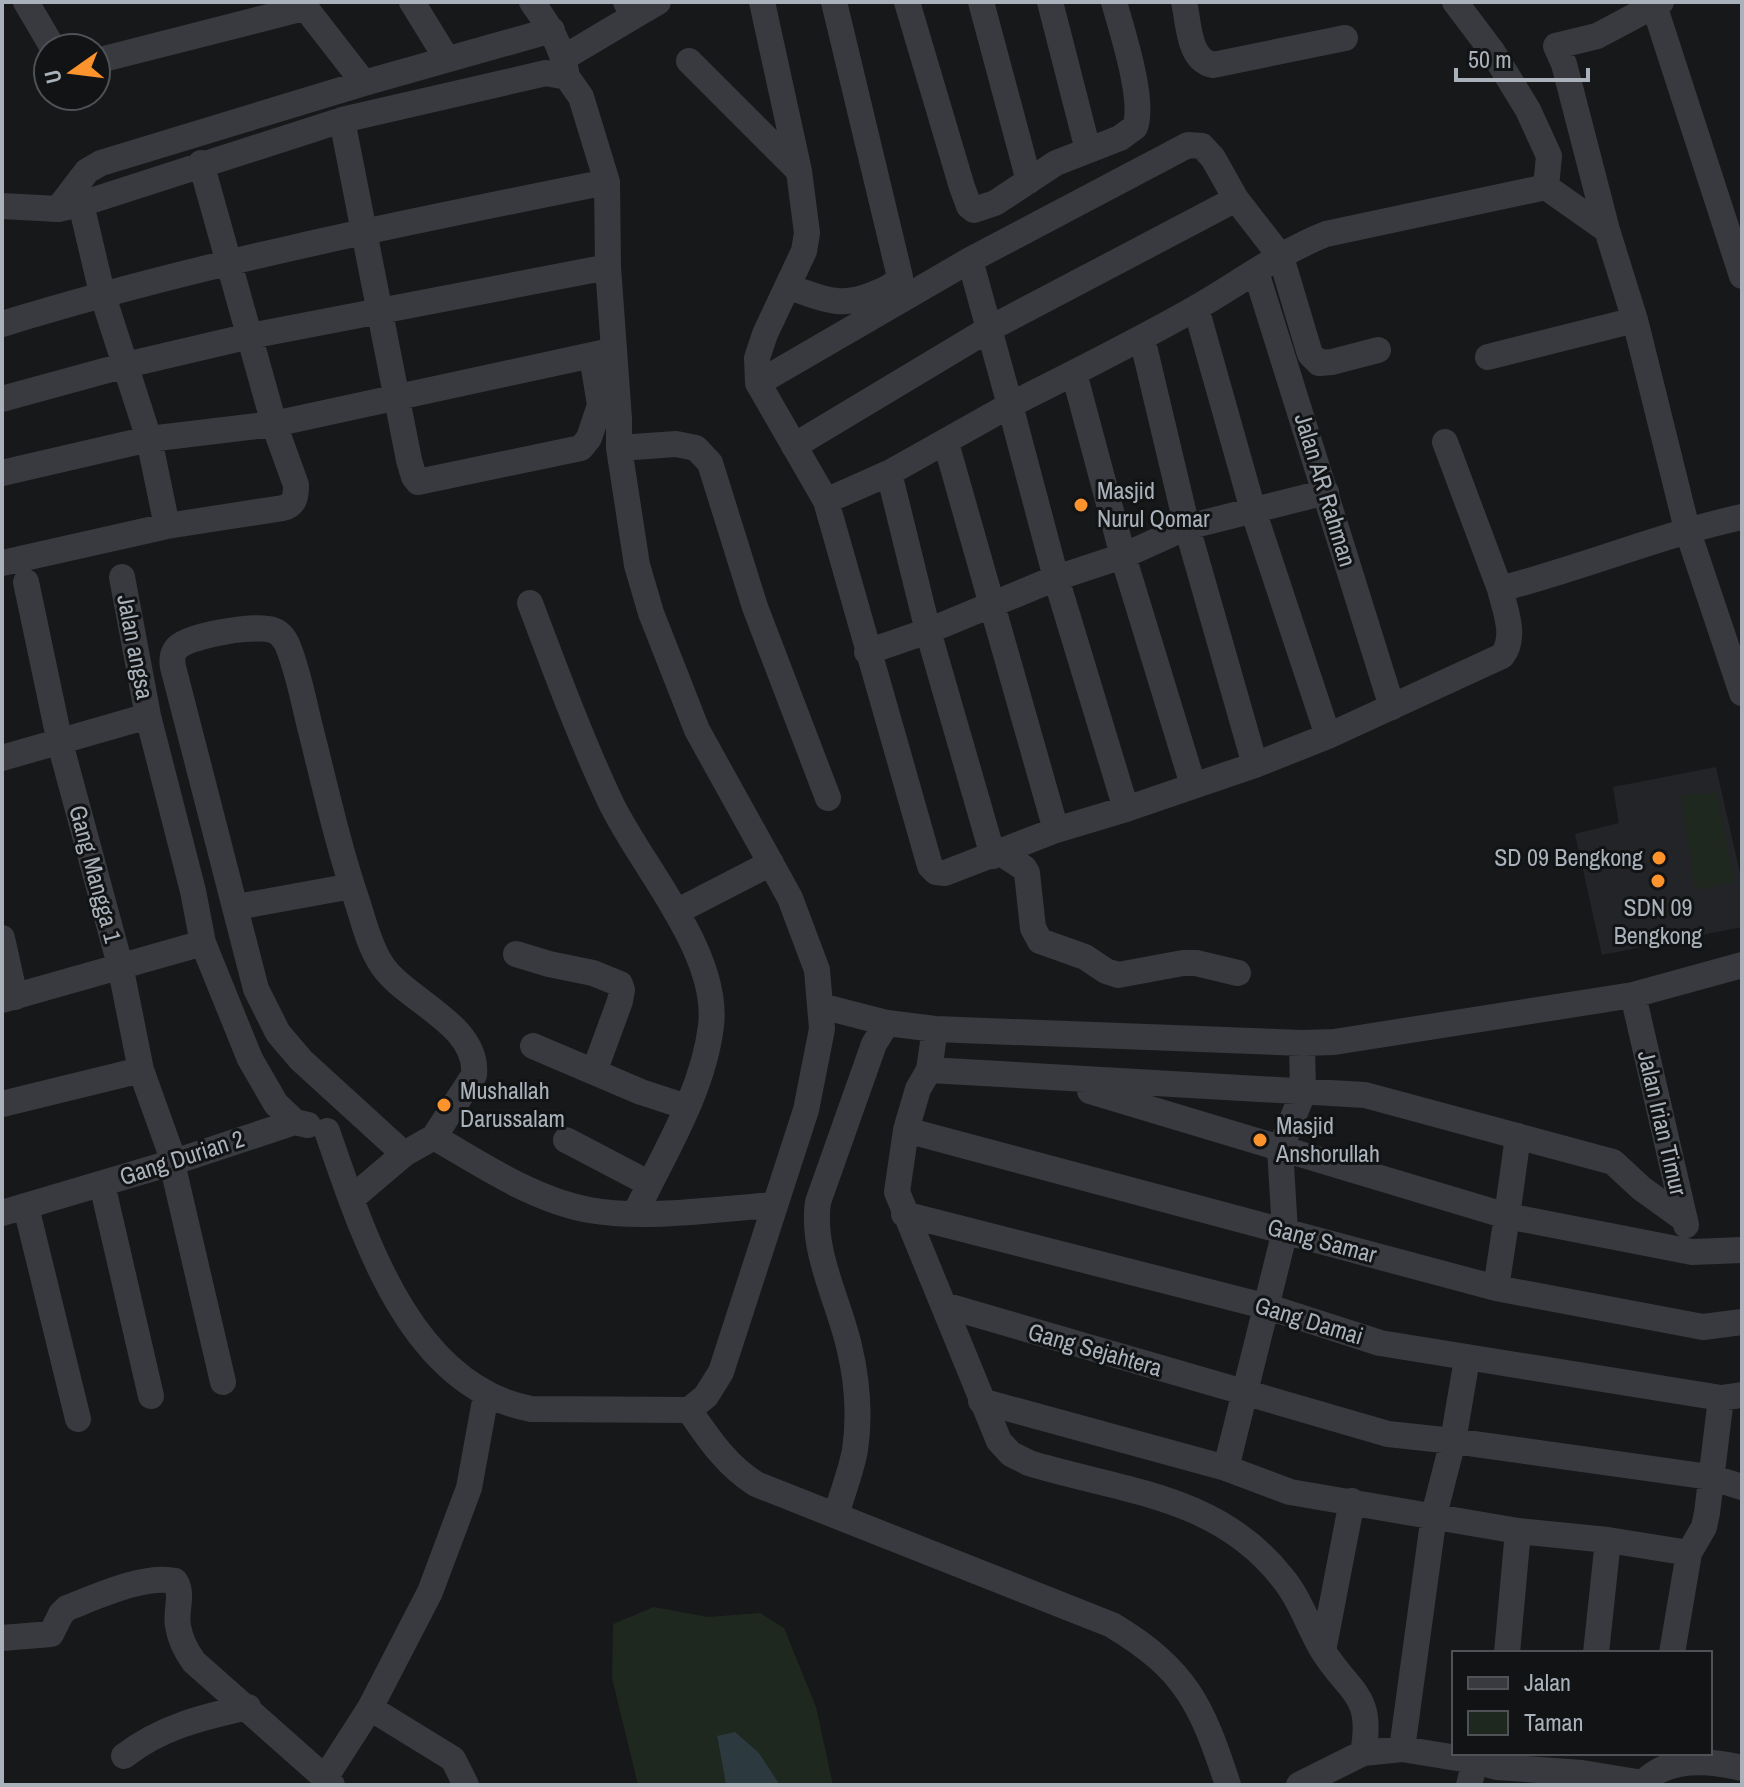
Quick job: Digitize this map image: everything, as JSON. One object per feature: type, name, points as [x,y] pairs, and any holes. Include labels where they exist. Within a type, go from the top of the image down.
[{"type":"street","points":[[26,2],[41,32]]},
{"type":"street","points":[[412,2],[447,59]]},
{"type":"street","points":[[342,120],[414,477],[423,482],[443,479],[564,453],[586,444],[600,405],[608,267],[607,182],[581,97],[552,30],[532,2]]},
{"type":"street","points":[[2,206],[70,206],[342,120],[566,67],[630,9],[658,2]]},
{"type":"street","points":[[762,2],[799,171],[807,233],[804,251],[761,346],[756,367],[758,383],[826,501],[930,866],[940,874],[1056,830],[1255,765],[1328,736],[1502,656],[1508,649],[1510,628],[1500,589],[1445,442]]},
{"type":"street","points":[[789,287],[832,302],[852,302],[889,288],[900,277],[834,2]]},
{"type":"street","points":[[907,2],[969,206],[974,210],[986,207],[1056,163],[1129,133],[1138,120],[1132,70],[1114,2]]},
{"type":"street","points":[[981,2],[1029,181]]},
{"type":"street","points":[[1050,2],[1088,150]]},
{"type":"street","points":[[1184,2],[1195,51],[1199,59],[1213,65],[1345,38]]},
{"type":"street","points":[[1455,2],[1492,51],[1528,110],[1549,156],[1546,187]]},
{"type":"street","points":[[1742,276],[1656,3],[1597,36],[1556,46],[1564,64],[1607,230],[1635,320],[1687,529],[1742,693]]},
{"type":"street","points":[[112,57],[302,5],[364,83]]},
{"type":"street","points":[[167,526],[149,439],[70,206],[87,171],[101,163],[364,83],[552,30]]},
{"type":"street","points":[[689,61],[799,171]]},
{"type":"street","points":[[758,383],[970,260],[1188,145],[1202,146],[1207,150],[1236,199],[1281,257],[1310,354],[1319,363],[1378,350]]},
{"type":"street","points":[[2,563],[167,526],[288,507],[296,496],[296,485],[274,424],[201,163]]},
{"type":"street","points":[[2,324],[102,293],[228,261],[607,182]]},
{"type":"street","points":[[826,501],[946,443],[1010,405],[1196,308],[1295,246],[1326,234],[1546,187],[1607,230]]},
{"type":"street","points":[[794,446],[989,329],[1236,199]]},
{"type":"street","points":[[970,260],[1056,578],[1126,809]]},
{"type":"street","points":[[2,399],[126,365],[250,336],[608,267]]},
{"type":"street","name":"Jalan AR Rahman","points":[[1256,272],[1392,707]]},
{"type":"street","points":[[1196,308],[1253,510],[1328,736]]},
{"type":"street","points":[[1488,357],[1635,320]]},
{"type":"street","points":[[1142,338],[1187,527],[1255,765]]},
{"type":"street","points":[[2,473],[149,439],[274,424],[603,353]]},
{"type":"street","points":[[327,1131],[351,1199],[388,1284],[407,1317],[455,1373],[486,1395],[510,1405],[531,1409],[689,1410],[706,1396],[721,1372],[806,1110],[820,1048],[821,1006],[817,970],[790,898],[697,730],[651,613],[637,565],[619,448],[619,419],[603,353]]},
{"type":"street","points":[[1074,373],[1123,556],[1193,785]]},
{"type":"street","points":[[946,443],[1056,830]]},
{"type":"street","points":[[619,448],[676,444],[696,448],[710,463],[755,607],[828,798]]},
{"type":"street","points":[[889,473],[928,631],[997,854],[1024,868],[1027,873],[1033,928],[1040,941],[1085,957],[1118,975],[1183,963],[1238,973]]},
{"type":"street","points":[[867,652],[928,631],[1056,578],[1123,556],[1187,527],[1326,492]]},
{"type":"street","points":[[1500,589],[1564,572],[1687,529],[1742,517]]},
{"type":"street","name":"Jalan angsa","points":[[122,577],[148,716],[193,891],[203,943],[250,1059],[276,1104],[295,1122]]},
{"type":"street","name":"Gang Mangga 1","points":[[26,582],[60,743],[120,965],[141,1070],[173,1162],[223,1382]]},
{"type":"street","points":[[530,603],[611,803],[676,912],[699,960],[711,997],[711,1026],[701,1068],[687,1107],[636,1212]]},
{"type":"street","points":[[351,1199],[404,1154],[434,1137],[474,1075],[472,1051],[445,1019],[381,965],[352,886],[287,644],[279,633],[268,629],[234,630],[188,641],[177,647],[172,658],[256,989],[278,1033],[301,1060],[404,1154]]},
{"type":"street","points":[[2,758],[148,716]]},
{"type":"street","points":[[676,912],[771,863]]},
{"type":"street","points":[[237,907],[352,886]]},
{"type":"street","points":[[2,938],[8,999],[203,943]]},
{"type":"street","points":[[516,954],[593,973],[620,984],[620,1001],[594,1072]]},
{"type":"street","points":[[821,1006],[887,1023],[935,1029],[1302,1043],[1406,1032],[1633,995],[1740,973]]},
{"type":"street","name":"Jalan Irian Timur","points":[[1633,995],[1692,1252]]},
{"type":"street","points":[[836,1515],[855,1452],[857,1399],[849,1346],[818,1239],[816,1214],[874,1044],[887,1023]]},
{"type":"street","points":[[935,1029],[929,1070],[918,1089],[906,1130],[897,1192],[999,1441],[1018,1458],[1043,1467],[1157,1495],[1205,1515],[1237,1534],[1261,1554],[1294,1593],[1323,1651],[1359,1697],[1368,1730],[1363,1753]]},
{"type":"street","points":[[1226,1468],[1285,1231],[1280,1149],[1303,1093],[1302,1043]]},
{"type":"street","points":[[533,1046],[687,1107]]},
{"type":"street","points":[[2,1104],[141,1070]]},
{"type":"street","points":[[929,1070],[1365,1095],[1613,1162],[1641,1188],[1684,1219]]},
{"type":"street","points":[[1049,1079],[1507,1216],[1692,1252],[1742,1250]]},
{"type":"street","points":[[327,1131],[352,1106]]},
{"type":"street","points":[[295,1122],[327,1131]]},
{"type":"street","name":"Gang Durian 2","points":[[14,1210],[295,1122]]},
{"type":"street","name":"Gang Samar","points":[[906,1130],[1496,1288],[1703,1327],[1742,1322]]},
{"type":"street","points":[[1496,1288],[1518,1136]]},
{"type":"street","points":[[434,1137],[500,1175],[557,1201],[591,1210],[676,1212],[774,1205]]},
{"type":"street","points":[[566,1140],[650,1184]]},
{"type":"street","points":[[102,1184],[151,1396]]},
{"type":"street","points":[[14,1210],[78,1419]]},
{"type":"street","name":"Gang Damai","points":[[904,1214],[1268,1307],[1380,1343],[1467,1359],[1732,1397]]},
{"type":"street","name":"Gang Sejahtera","points":[[944,1305],[1388,1434],[1710,1477],[1742,1487]]},
{"type":"street","points":[[1402,1749],[1434,1515],[1453,1441],[1467,1359]]},
{"type":"street","points":[[2,1638],[51,1634],[67,1608],[125,1587],[170,1580],[179,1586],[178,1627],[185,1649],[194,1662],[248,1707],[328,1782],[430,1592],[469,1488],[486,1395]]},
{"type":"street","points":[[1672,1651],[1689,1553],[1704,1527],[1710,1477],[1732,1397]]},
{"type":"street","points":[[981,1401],[1226,1468],[1290,1492],[1518,1531],[1608,1540],[1689,1553]]},
{"type":"street","points":[[689,1410],[735,1471],[756,1484],[1112,1625],[1141,1642],[1166,1664],[1189,1692],[1207,1723],[1228,1785]]},
{"type":"street","points":[[1323,1651],[1352,1501]]},
{"type":"street","points":[[1507,1651],[1518,1531]]},
{"type":"street","points":[[1596,1651],[1608,1540]]},
{"type":"street","points":[[124,1756],[159,1733],[205,1717],[248,1707]]},
{"type":"street","points":[[370,1708],[453,1759],[466,1785]]},
{"type":"street","points":[[1299,1785],[1363,1753],[1402,1749],[1553,1778],[1583,1763],[1648,1773],[1689,1761],[1742,1768]]},
{"type":"shaded area","name":"SD 09 Bengkong","points":[[1716,767],[1742,882],[1742,927],[1602,955],[1575,834],[1619,823],[1613,787]]},
{"type":"shaded area","points":[[735,1732],[759,1753],[780,1785],[726,1785],[717,1736]]},
{"type":"green space","points":[[1717,793],[1734,882],[1695,890],[1681,795]]},
{"type":"green space","points":[[654,1607],[708,1617],[760,1613],[784,1628],[816,1707],[833,1785],[780,1785],[759,1753],[717,1737],[726,1785],[638,1785],[612,1678],[613,1624]]},
{"type":"place","name":"Masjid Nurul Qomar","points":[[1081,505]]},
{"type":"place","name":"SD 09 Bengkong","points":[[1659,858]]},
{"type":"place","name":"SDN 09 Bengkong","points":[[1658,881]]},
{"type":"place","name":"Mushallah Darussalam","points":[[444,1105]]},
{"type":"place","name":"Masjid Anshorullah","points":[[1260,1140]]}]
